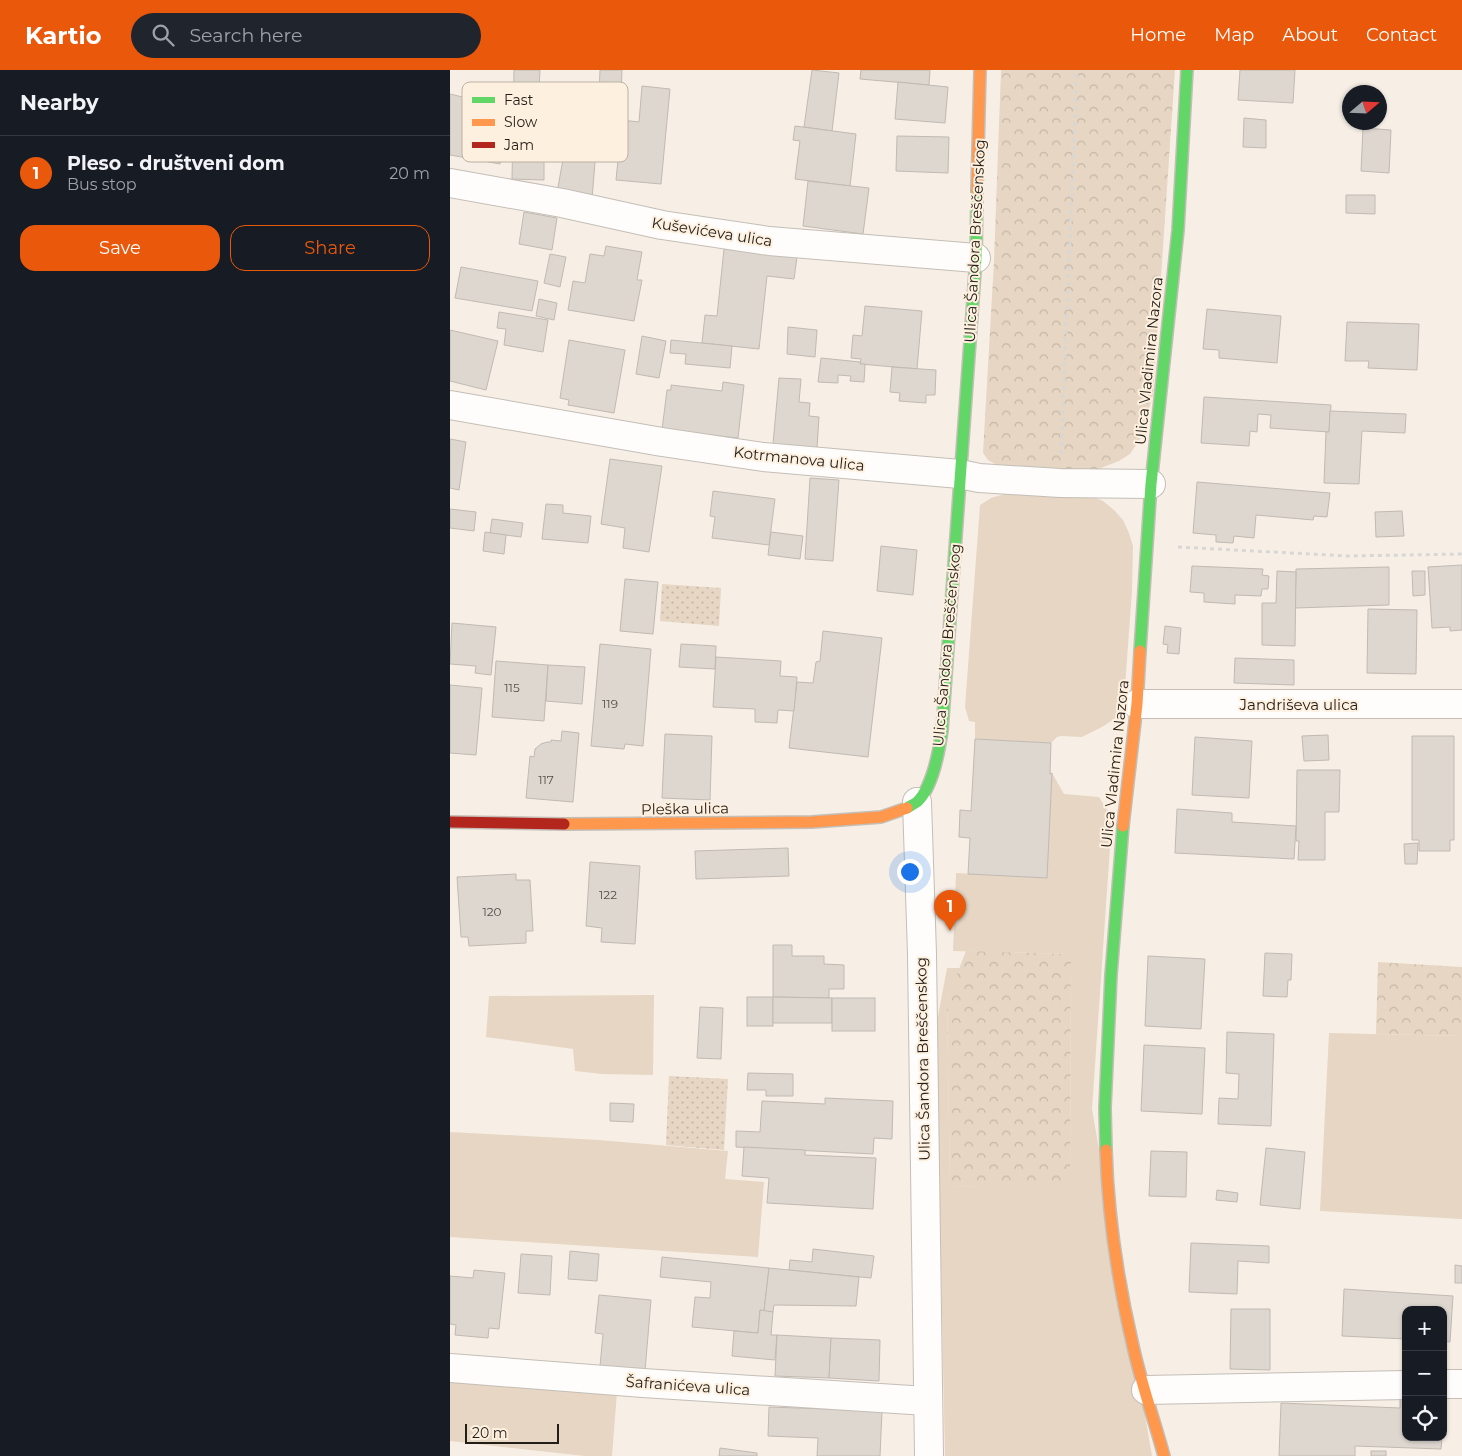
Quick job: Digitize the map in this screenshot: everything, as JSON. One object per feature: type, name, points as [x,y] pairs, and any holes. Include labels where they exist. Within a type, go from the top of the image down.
[{"type":"street","name":"Ulica Šandora Breščenskog","points":[[929,1456],[917,802],[926,790],[932,776],[942,732],[976,258],[980,70]]},
{"type":"street","name":"Ulica Vladimira Nazora","points":[[1164,1456],[1133,1347],[1117,1266],[1107,1174],[1105,1108],[1111,975],[1121,846],[1137,704],[1151,484],[1178,230],[1187,70]]},
{"type":"street","name":"Kuševićeva ulica","points":[[450,183],[662,225],[769,241],[976,258]]},
{"type":"street","name":"Kotrmanova ulica","points":[[450,405],[662,442],[763,457],[960,474],[979,478],[1060,483],[1151,484]]},
{"type":"street","name":"Jandriševa ulica","points":[[1137,704],[1462,704]]},
{"type":"street","name":"Pleška ulica","points":[[450,822],[600,825],[812,822],[881,817],[917,802]]},
{"type":"street","name":"Šafranićeva ulica","points":[[450,1368],[927,1402]]},
{"type":"street","points":[[1447,1384],[1462,1384]]},
{"type":"street","points":[[1146,1390],[1402,1385]]},
{"type":"path","points":[[1060,483],[1077,70]]},
{"type":"path","points":[[1147,546],[1348,556],[1462,554]]},
{"type":"green space","points":[[1001,70],[1175,70],[1153,395],[1140,439],[1130,454],[1119,461],[1093,471],[1002,468],[988,460],[983,453],[994,261]]},
{"type":"green space","points":[[1008,493],[1089,495],[1103,501],[1123,520],[1133,546],[1132,591],[1123,713],[1082,737],[1061,736],[1051,743],[975,739],[975,722],[969,721],[965,707],[980,505],[991,498]]},
{"type":"green space","points":[[662,584],[721,588],[719,626],[660,621]]},
{"type":"green space","points":[[1052,773],[1064,794],[1099,797],[1112,818],[1092,1109],[1152,1456],[945,1456],[936,1027],[947,968],[960,968],[947,1000],[950,1187],[1070,1183],[1071,954],[953,951],[956,873],[1047,878]]},
{"type":"green space","points":[[966,951],[1071,954],[1070,1184],[950,1187],[947,1000]]},
{"type":"green space","points":[[1378,962],[1462,967],[1462,1036],[1376,1034]]},
{"type":"green space","points":[[654,995],[653,1075],[602,1074],[575,1071],[573,1049],[486,1037],[489,996]]},
{"type":"green space","points":[[1329,1033],[1462,1036],[1462,1219],[1320,1211]]},
{"type":"green space","points":[[669,1076],[728,1079],[724,1150],[666,1145]]},
{"type":"green space","points":[[450,1132],[599,1140],[728,1151],[725,1179],[764,1182],[758,1257],[450,1237]]},
{"type":"green space","points":[[450,1377],[617,1392],[612,1456],[585,1456],[450,1441]]},
{"type":"building","points":[[514,70],[540,70],[539,82],[514,82]]},
{"type":"building","points":[[600,70],[622,70],[622,82],[600,82]]},
{"type":"building","points":[[812,70],[839,73],[832,131],[804,127]]},
{"type":"building","points":[[861,70],[930,70],[929,85],[860,79]]},
{"type":"building","points":[[1240,70],[1295,70],[1293,103],[1238,100]]},
{"type":"building","points":[[898,82],[948,87],[945,123],[895,119]]},
{"type":"building","points":[[642,86],[670,89],[661,184],[616,180],[618,162],[628,162],[628,121],[639,122]]},
{"type":"building","points":[[450,94],[462,97],[462,157],[450,155]]},
{"type":"building","points":[[1244,118],[1266,120],[1266,148],[1243,147]]},
{"type":"building","points":[[795,126],[856,134],[850,186],[795,179],[800,141],[793,140]]},
{"type":"building","points":[[1363,130],[1391,130],[1389,173],[1361,171]]},
{"type":"building","points":[[897,136],[949,137],[948,173],[896,171]]},
{"type":"building","points":[[512,162],[544,162],[544,180],[512,179]]},
{"type":"building","points":[[562,162],[595,162],[592,199],[557,193]]},
{"type":"building","points":[[808,181],[869,188],[863,234],[803,226]]},
{"type":"building","points":[[1346,195],[1375,195],[1375,214],[1346,213]]},
{"type":"building","points":[[524,212],[557,218],[552,250],[519,244]]},
{"type":"building","points":[[606,246],[642,252],[637,280],[642,280],[634,321],[568,310],[573,281],[585,283],[590,254],[604,256]]},
{"type":"building","points":[[724,249],[797,257],[794,279],[767,276],[759,349],[702,343],[705,315],[717,316]]},
{"type":"building","points":[[550,254],[566,257],[560,287],[544,283]]},
{"type":"building","points":[[461,267],[538,281],[532,311],[455,298]]},
{"type":"building","points":[[539,299],[557,303],[554,320],[536,316]]},
{"type":"building","points":[[865,306],[922,311],[917,369],[860,364],[861,359],[851,358],[853,335],[862,336]]},
{"type":"building","points":[[1207,309],[1281,316],[1277,363],[1219,358],[1219,350],[1203,349]]},
{"type":"building","points":[[499,312],[548,320],[543,352],[504,345],[506,329],[497,328]]},
{"type":"building","points":[[1347,322],[1419,324],[1417,370],[1368,368],[1369,361],[1345,361]]},
{"type":"building","points":[[788,327],[817,330],[815,357],[787,354]]},
{"type":"building","points":[[450,330],[498,341],[486,390],[450,381]]},
{"type":"building","points":[[642,336],[666,341],[659,378],[636,374]]},
{"type":"building","points":[[569,340],[625,350],[614,413],[568,405],[569,400],[560,398]]},
{"type":"building","points":[[671,340],[732,346],[730,368],[685,364],[686,354],[670,353]]},
{"type":"building","points":[[821,358],[865,364],[864,382],[850,381],[851,376],[838,375],[838,383],[818,382]]},
{"type":"building","points":[[892,367],[936,370],[935,395],[926,395],[926,403],[899,401],[900,393],[890,392]]},
{"type":"building","points":[[779,378],[801,379],[799,402],[810,403],[809,416],[819,417],[817,448],[773,444]]},
{"type":"building","points":[[723,382],[744,385],[738,438],[662,430],[667,390],[671,390],[671,385],[722,391]]},
{"type":"building","points":[[1204,397],[1331,405],[1329,432],[1270,428],[1271,415],[1258,414],[1257,432],[1250,431],[1249,446],[1201,443]]},
{"type":"building","points":[[1330,411],[1406,414],[1405,433],[1362,431],[1359,484],[1324,483],[1326,432],[1329,432]]},
{"type":"building","points":[[450,439],[466,442],[459,490],[450,488]]},
{"type":"building","points":[[610,459],[662,466],[649,552],[623,548],[625,528],[601,524]]},
{"type":"building","points":[[810,478],[839,480],[833,561],[805,559]]},
{"type":"building","points":[[1197,482],[1330,493],[1327,517],[1314,516],[1313,520],[1256,515],[1254,538],[1234,536],[1233,543],[1216,542],[1216,535],[1193,533]]},
{"type":"building","points":[[713,491],[775,499],[769,545],[712,538],[715,517],[710,516]]},
{"type":"building","points":[[546,504],[563,505],[563,513],[591,516],[588,543],[542,539]]},
{"type":"building","points":[[450,509],[476,512],[474,531],[450,528]]},
{"type":"building","points":[[1402,511],[1404,536],[1376,537],[1375,512]]},
{"type":"building","points":[[492,519],[523,523],[521,537],[490,533]]},
{"type":"building","points":[[485,532],[506,535],[504,554],[483,551]]},
{"type":"building","points":[[771,532],[803,536],[800,559],[768,555]]},
{"type":"building","points":[[881,546],[917,550],[913,595],[877,591]]},
{"type":"building","points":[[1462,565],[1462,630],[1450,631],[1450,627],[1432,628],[1428,567]]},
{"type":"building","points":[[1192,566],[1263,569],[1262,575],[1269,576],[1268,589],[1262,589],[1261,596],[1235,595],[1235,604],[1204,602],[1204,593],[1190,592]]},
{"type":"building","points":[[1389,567],[1389,605],[1295,608],[1296,569]]},
{"type":"building","points":[[1277,571],[1296,572],[1295,646],[1262,645],[1262,603],[1276,603]]},
{"type":"building","points":[[1412,571],[1425,571],[1425,595],[1413,596]]},
{"type":"building","points":[[625,579],[658,582],[653,634],[620,631]]},
{"type":"building","points":[[1368,609],[1417,610],[1416,674],[1367,673]]},
{"type":"building","points":[[452,623],[496,627],[491,675],[475,673],[476,666],[450,664]]},
{"type":"building","points":[[1165,626],[1181,628],[1179,654],[1167,653],[1168,645],[1163,644]]},
{"type":"building","points":[[823,631],[882,638],[868,757],[789,748],[797,682],[813,683],[816,662],[820,661]]},
{"type":"building","points":[[600,644],[651,649],[643,746],[625,744],[624,749],[591,746]]},
{"type":"building","points":[[681,644],[716,646],[715,669],[679,667]]},
{"type":"building","points":[[716,657],[781,661],[780,676],[797,677],[794,711],[778,710],[777,723],[755,722],[755,709],[713,707]]},
{"type":"building","points":[[1235,658],[1294,660],[1294,685],[1234,683]]},
{"type":"building","points":[[496,661],[548,665],[544,721],[492,717]]},
{"type":"building","points":[[548,665],[585,667],[582,704],[546,701]]},
{"type":"building","points":[[450,685],[482,688],[476,755],[450,753]]},
{"type":"building","points":[[562,731],[579,733],[573,802],[526,798],[530,756],[534,757],[535,749],[541,744],[551,742],[551,740],[561,741]]},
{"type":"building","points":[[665,734],[712,736],[710,800],[662,798]]},
{"type":"building","points":[[1328,735],[1329,760],[1304,761],[1302,736]]},
{"type":"building","points":[[1412,736],[1454,736],[1454,840],[1450,840],[1450,851],[1419,851],[1419,840],[1412,840]]},
{"type":"building","points":[[1195,737],[1252,741],[1249,798],[1192,795]]},
{"type":"building","points":[[975,739],[1051,743],[1050,774],[1052,773],[1047,878],[968,874],[970,838],[959,837],[960,810],[971,811]]},
{"type":"building","points":[[1297,770],[1340,770],[1339,812],[1325,812],[1325,860],[1298,860],[1299,841],[1296,841]]},
{"type":"building","points":[[1177,809],[1232,813],[1232,822],[1296,826],[1294,859],[1175,853]]},
{"type":"building","points":[[1418,843],[1417,864],[1405,864],[1404,844]]},
{"type":"building","points":[[788,848],[789,876],[696,879],[695,851]]},
{"type":"building","points":[[590,862],[640,866],[635,944],[601,942],[602,928],[586,926]]},
{"type":"building","points":[[516,874],[516,880],[530,880],[533,931],[526,931],[526,943],[469,946],[468,937],[461,937],[457,877]]},
{"type":"building","points":[[773,945],[792,945],[792,956],[824,956],[824,964],[844,965],[844,989],[829,989],[829,998],[773,997]]},
{"type":"building","points":[[1265,953],[1292,954],[1291,980],[1288,980],[1287,997],[1263,996]]},
{"type":"building","points":[[1148,956],[1205,959],[1201,1029],[1145,1026]]},
{"type":"building","points":[[747,997],[773,997],[773,1026],[747,1026]]},
{"type":"building","points":[[773,997],[832,998],[832,1023],[773,1023]]},
{"type":"building","points":[[832,998],[875,998],[875,1031],[832,1031]]},
{"type":"building","points":[[700,1007],[723,1008],[721,1059],[697,1058]]},
{"type":"building","points":[[1227,1032],[1274,1034],[1271,1126],[1218,1124],[1219,1098],[1238,1099],[1239,1074],[1226,1073]]},
{"type":"building","points":[[1144,1045],[1205,1048],[1202,1114],[1141,1111]]},
{"type":"building","points":[[748,1073],[793,1074],[793,1096],[766,1096],[766,1090],[747,1090]]},
{"type":"building","points":[[825,1098],[893,1101],[892,1139],[874,1138],[873,1154],[736,1147],[736,1131],[760,1132],[762,1101],[825,1104]]},
{"type":"building","points":[[610,1103],[634,1104],[633,1122],[610,1121]]},
{"type":"building","points":[[744,1147],[805,1150],[805,1155],[876,1158],[873,1209],[767,1203],[769,1178],[742,1176]]},
{"type":"building","points":[[1266,1148],[1305,1152],[1300,1209],[1260,1205]]},
{"type":"building","points":[[1151,1151],[1187,1152],[1186,1197],[1149,1196]]},
{"type":"building","points":[[1217,1190],[1238,1193],[1237,1202],[1216,1200]]},
{"type":"building","points":[[1191,1243],[1269,1246],[1269,1263],[1238,1261],[1237,1294],[1189,1292]]},
{"type":"building","points":[[813,1249],[874,1256],[871,1278],[789,1270],[790,1260],[812,1262]]},
{"type":"building","points":[[570,1251],[599,1254],[597,1281],[568,1279]]},
{"type":"building","points":[[521,1254],[552,1256],[550,1295],[518,1293]]},
{"type":"building","points":[[662,1257],[769,1268],[764,1311],[760,1310],[758,1333],[692,1327],[695,1297],[710,1298],[711,1282],[660,1277]]},
{"type":"building","points":[[1455,1265],[1462,1266],[1462,1283],[1455,1283]]},
{"type":"building","points":[[769,1268],[859,1277],[856,1306],[774,1305],[773,1312],[764,1311]]},
{"type":"building","points":[[474,1270],[505,1273],[499,1329],[489,1328],[488,1338],[455,1335],[456,1325],[450,1324],[450,1276],[473,1278]]},
{"type":"building","points":[[1344,1289],[1453,1296],[1450,1342],[1447,1342],[1447,1306],[1402,1306],[1402,1339],[1342,1336]]},
{"type":"building","points":[[599,1295],[651,1300],[645,1371],[600,1366],[603,1334],[595,1333]]},
{"type":"building","points":[[1231,1309],[1270,1309],[1270,1370],[1230,1369]]},
{"type":"building","points":[[760,1310],[773,1312],[771,1335],[777,1335],[775,1360],[732,1356],[734,1331],[758,1333]]},
{"type":"building","points":[[777,1335],[831,1338],[829,1378],[775,1376]]},
{"type":"building","points":[[831,1338],[880,1340],[879,1381],[829,1378]]},
{"type":"building","points":[[1400,1399],[1402,1399],[1402,1441],[1442,1441],[1441,1449],[1355,1446],[1355,1456],[1279,1456],[1281,1403],[1400,1408]]},
{"type":"building","points":[[769,1407],[882,1411],[880,1456],[817,1456],[818,1438],[768,1436]]},
{"type":"building","points":[[720,1448],[757,1453],[757,1456],[719,1456]]},
{"type":"building","points":[[1371,1451],[1386,1451],[1386,1456],[1371,1456]]},
{"type":"traffic: fast","points":[[1140,651],[1151,484],[1178,230],[1187,70]]},
{"type":"traffic: fast","points":[[907,808],[917,802],[927,787],[934,768],[942,731],[976,258],[977,191]]},
{"type":"traffic: fast","points":[[1106,1150],[1105,1108],[1111,975],[1123,826]]},
{"type":"traffic: slow","points":[[977,191],[980,70]]},
{"type":"traffic: slow","points":[[1123,826],[1137,704],[1140,651]]},
{"type":"traffic: slow","points":[[564,824],[812,822],[881,817],[907,808]]},
{"type":"traffic: slow","points":[[1106,1150],[1111,1224],[1123,1298],[1136,1360],[1164,1456]]},
{"type":"traffic: jam","points":[[450,822],[564,824]]},
{"type":"place","name":"Pleso - društveni dom","points":[[950,931]]}]
